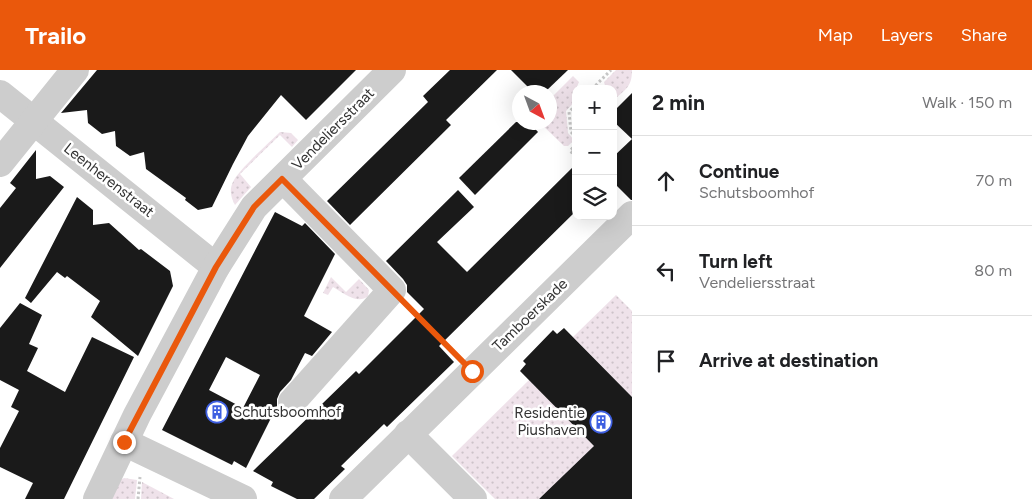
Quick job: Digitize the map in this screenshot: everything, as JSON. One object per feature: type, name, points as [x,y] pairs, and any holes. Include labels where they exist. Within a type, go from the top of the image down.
[{"type":"street","points":[[0,163],[75,70]]},
{"type":"street","name":"Vendeliersstraat","points":[[97,499],[124,442],[216,267],[254,207],[392,70]]},
{"type":"street","name":"Leenherenstraat","points":[[0,94],[216,267]]},
{"type":"street","points":[[282,179],[392,290],[292,402]]},
{"type":"street","name":"Tamboerskade","points":[[343,499],[632,215]]},
{"type":"street","points":[[408,434],[472,499]]},
{"type":"street","points":[[124,442],[243,499]]},
{"type":"path","points":[[596,85],[611,70]]},
{"type":"path","points":[[572,109],[569,112],[572,133]]},
{"type":"path","points":[[392,290],[472,371]]},
{"type":"shaded area","points":[[616,70],[632,70],[629,85],[617,97],[617,85],[605,85],[604,82]]},
{"type":"shaded area","points":[[573,76],[579,82],[578,85],[572,85],[572,104],[566,111],[568,133],[572,138],[572,142],[568,146],[564,146],[547,130],[557,130],[557,92]]},
{"type":"shaded area","points":[[280,132],[291,133],[298,140],[292,147],[280,135],[240,174],[251,187],[235,205],[231,191],[236,177]]},
{"type":"shaded area","points":[[331,277],[346,292],[359,279],[369,290],[368,296],[355,299],[333,287],[328,295],[323,293]]},
{"type":"shaded area","points":[[616,295],[632,311],[632,397],[573,337]]},
{"type":"shaded area","points":[[529,380],[594,446],[539,499],[495,499],[452,456]]},
{"type":"shaded area","points":[[124,478],[137,480],[135,499],[106,499],[116,483]]},
{"type":"shaded area","points":[[142,482],[174,499],[141,499]]},
{"type":"pier","points":[[432,476],[454,499],[409,499]]},
{"type":"building","points":[[97,70],[356,70],[306,120],[281,95],[248,136],[212,207],[198,210],[185,200],[186,198],[146,169],[144,152],[130,156],[116,146],[115,131],[102,134],[88,123],[87,110],[61,113]]},
{"type":"building","points":[[450,70],[497,70],[446,120],[451,125],[350,225],[327,201],[428,102],[423,96]]},
{"type":"building","points":[[511,70],[568,70],[552,85],[526,85]]},
{"type":"building","points":[[632,93],[632,139],[617,125],[617,108]]},
{"type":"building","points":[[512,126],[512,130],[536,130],[538,132],[475,195],[459,178]]},
{"type":"building","points":[[632,139],[632,200],[617,186],[617,153]]},
{"type":"building","points":[[36,150],[36,179],[50,176],[64,187],[0,268],[0,208],[16,188],[10,183]]},
{"type":"building","points":[[572,168],[572,215],[439,346],[454,362],[387,427],[384,424],[341,466],[345,469],[314,499],[297,499],[271,486],[273,482],[253,471],[356,371],[359,374],[424,309],[407,292],[407,285],[403,279],[386,261],[458,190],[474,207],[437,242],[467,272]]},
{"type":"building","points":[[77,197],[93,210],[93,225],[109,223],[139,250],[141,249],[170,271],[173,286],[138,356],[91,317],[100,301],[67,276],[65,278],[57,272],[31,303],[25,298]]},
{"type":"building","points":[[275,212],[302,226],[305,223],[335,254],[304,316],[332,332],[312,356],[305,353],[291,380],[280,392],[277,406],[246,468],[234,461],[232,465],[162,430]],"holes":[[[226,357],[260,375],[243,408],[209,390]]]},
{"type":"building","points":[[20,303],[42,315],[29,344],[38,348],[27,371],[65,392],[92,337],[134,357],[64,499],[25,499],[33,483],[0,467],[0,448],[19,411],[11,407],[19,390],[0,380],[0,328]]},
{"type":"building","name":"Residentie Piushaven","points":[[564,328],[632,397],[632,499],[539,499],[594,446],[520,371],[526,364],[523,361],[553,330],[557,334]]},
{"type":"place","name":"Schutsboomhof","points":[[217,412]]},
{"type":"place","name":"Residentie Piushaven","points":[[601,422]]},
{"type":"route","points":[[124,442],[216,267],[254,207],[282,179],[472,371]]}]
